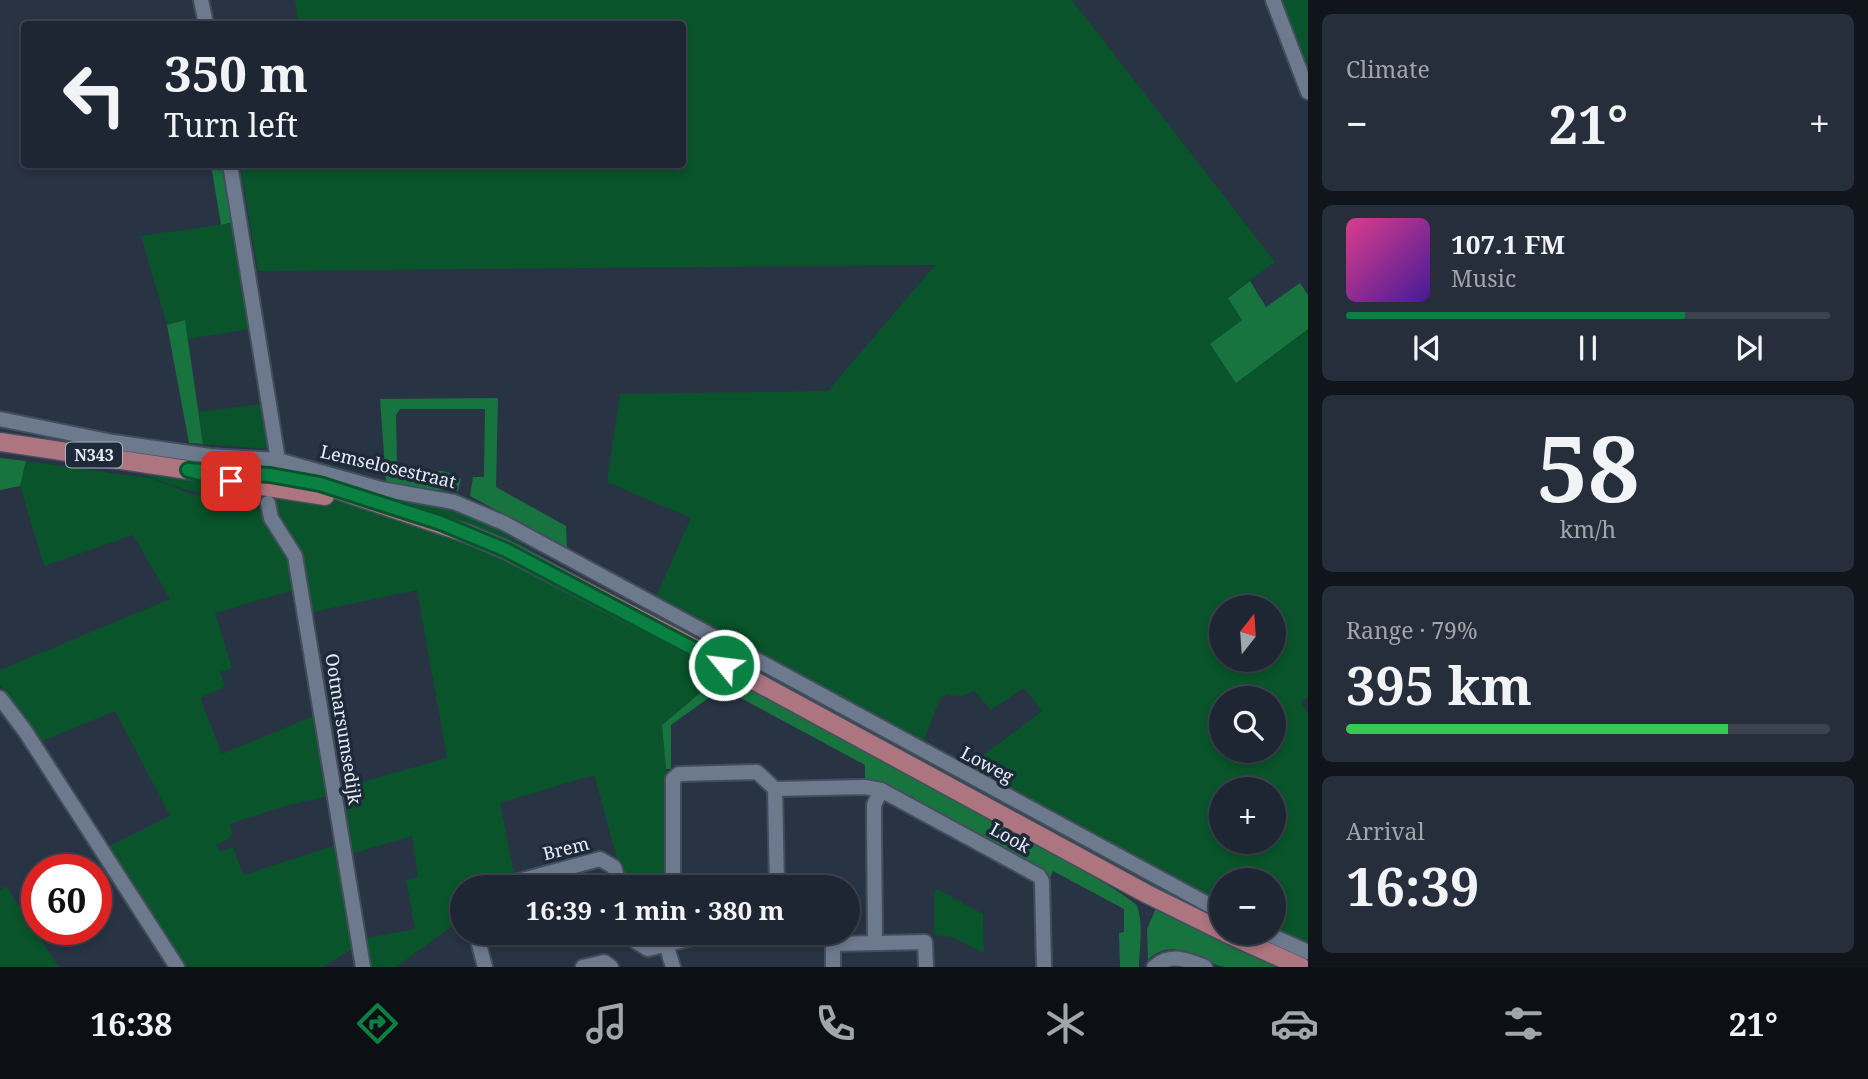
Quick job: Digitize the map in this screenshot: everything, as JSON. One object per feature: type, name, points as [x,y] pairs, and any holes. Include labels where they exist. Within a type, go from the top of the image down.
[{"type":"main road","name":"N343","points":[[0,442],[188,470],[285,478],[331,487],[441,523],[506,550],[1147,894],[1209,925]]},
{"type":"main road","name":"N343","points":[[1253,945],[1301,967]]},
{"type":"street","points":[[201,0],[205,21]]},
{"type":"street","points":[[1273,0],[1308,92]]},
{"type":"street","points":[[231,168],[278,460]]},
{"type":"street","name":"Lemselosestraat","points":[[0,419],[113,442],[210,456],[278,460],[381,489],[467,506],[514,528],[736,650]]},
{"type":"street","name":"Ootmarsumsedijk","points":[[268,503],[271,518],[295,556],[363,967]]},
{"type":"street","name":"Loweg","points":[[736,650],[1209,905]]},
{"type":"street","points":[[0,698],[177,967]]},
{"type":"street","points":[[673,875],[673,779],[679,774],[757,772],[775,789],[776,875]]},
{"type":"street","name":"Look","points":[[775,789],[865,787],[881,790],[1039,876],[1042,881],[1044,967]]},
{"type":"street","points":[[875,942],[874,805],[881,790]]},
{"type":"street","name":"Brem","points":[[541,875],[600,859],[614,867],[616,875]]},
{"type":"street","points":[[860,943],[925,942],[926,967]]},
{"type":"street","points":[[1286,942],[1308,952]]},
{"type":"street","points":[[479,945],[485,967]]},
{"type":"street","points":[[639,945],[643,948],[660,945]]},
{"type":"street","points":[[666,945],[673,967]]},
{"type":"street","points":[[833,945],[833,967]]},
{"type":"street","points":[[1154,967],[1162,961],[1179,958],[1205,967]]},
{"type":"street","points":[[583,967],[609,965]]},
{"type":"green space","points":[[295,0],[1072,0],[1275,262],[1228,297],[1243,320],[1210,344],[1236,382],[1308,329],[1308,697],[1301,702],[1308,714],[1308,945],[1286,935],[1286,868],[1209,868],[1209,898],[967,767],[1042,711],[1024,688],[991,710],[974,691],[962,696],[946,694],[939,701],[923,742],[655,599],[691,518],[607,482],[620,394],[828,391],[935,265],[258,271],[241,168],[686,168],[686,21],[298,21]]},
{"type":"green space","points":[[1281,0],[1308,0],[1308,66]]},
{"type":"green space","points":[[212,168],[224,168],[233,222],[221,225]]},
{"type":"green space","points":[[233,223],[250,329],[188,339],[185,320],[167,325],[141,236]]},
{"type":"green space","points":[[1250,281],[1266,307],[1300,283],[1308,295],[1308,329],[1236,383],[1210,344],[1242,320],[1228,298]]},
{"type":"green space","points":[[185,320],[203,444],[189,443],[167,325]]},
{"type":"green space","points":[[498,398],[496,487],[566,526],[567,548],[470,496],[473,477],[484,477],[485,409],[400,409],[396,415],[397,465],[447,472],[461,479],[458,491],[411,489],[386,482],[380,399]]},
{"type":"green space","points":[[262,404],[269,449],[203,444],[199,412]]},
{"type":"green space","points":[[0,458],[26,461],[20,486],[0,490]]},
{"type":"green space","points":[[26,461],[154,479],[191,494],[247,503],[265,512],[287,546],[297,589],[215,613],[232,668],[220,672],[225,687],[200,698],[222,754],[318,714],[332,795],[281,807],[230,824],[232,833],[229,839],[216,845],[220,852],[233,847],[243,875],[339,844],[355,947],[323,967],[182,967],[106,848],[170,816],[115,711],[42,741],[0,684],[0,670],[170,599],[133,535],[44,566],[20,486]]},
{"type":"green space","points":[[139,474],[200,478],[266,491],[262,507],[236,498],[184,489]]},
{"type":"green space","points":[[271,492],[349,503],[491,550],[730,675],[700,692],[662,725],[666,769],[668,875],[622,875],[594,775],[500,803],[514,874],[450,875],[450,928],[396,967],[366,967],[362,939],[415,929],[406,880],[418,877],[412,836],[348,855],[337,789],[447,758],[417,590],[308,613],[270,499]]},
{"type":"green space","points":[[389,497],[454,508],[474,516],[567,571],[461,520]]},
{"type":"green space","points":[[730,675],[1050,848],[1133,902],[1137,906],[1141,928],[1139,967],[1120,967],[1119,933],[1124,932],[1124,909],[1053,871],[1050,878],[1015,855],[865,783],[865,765],[737,696],[710,697],[671,725],[671,769],[666,769],[662,725],[701,692]]},
{"type":"green space","points":[[6,886],[21,909],[21,945],[45,945],[59,967],[0,967],[0,890]]},
{"type":"green space","points":[[937,889],[983,914],[984,953],[952,937],[934,935],[934,894]]},
{"type":"green space","points":[[1157,906],[1209,931],[1209,945],[1239,945],[1285,967],[1224,967],[1176,950],[1158,953],[1148,960],[1147,929]]},
{"type":"route","points":[[231,481],[188,470],[270,475],[320,484],[441,523],[506,550],[724,665]]}]
